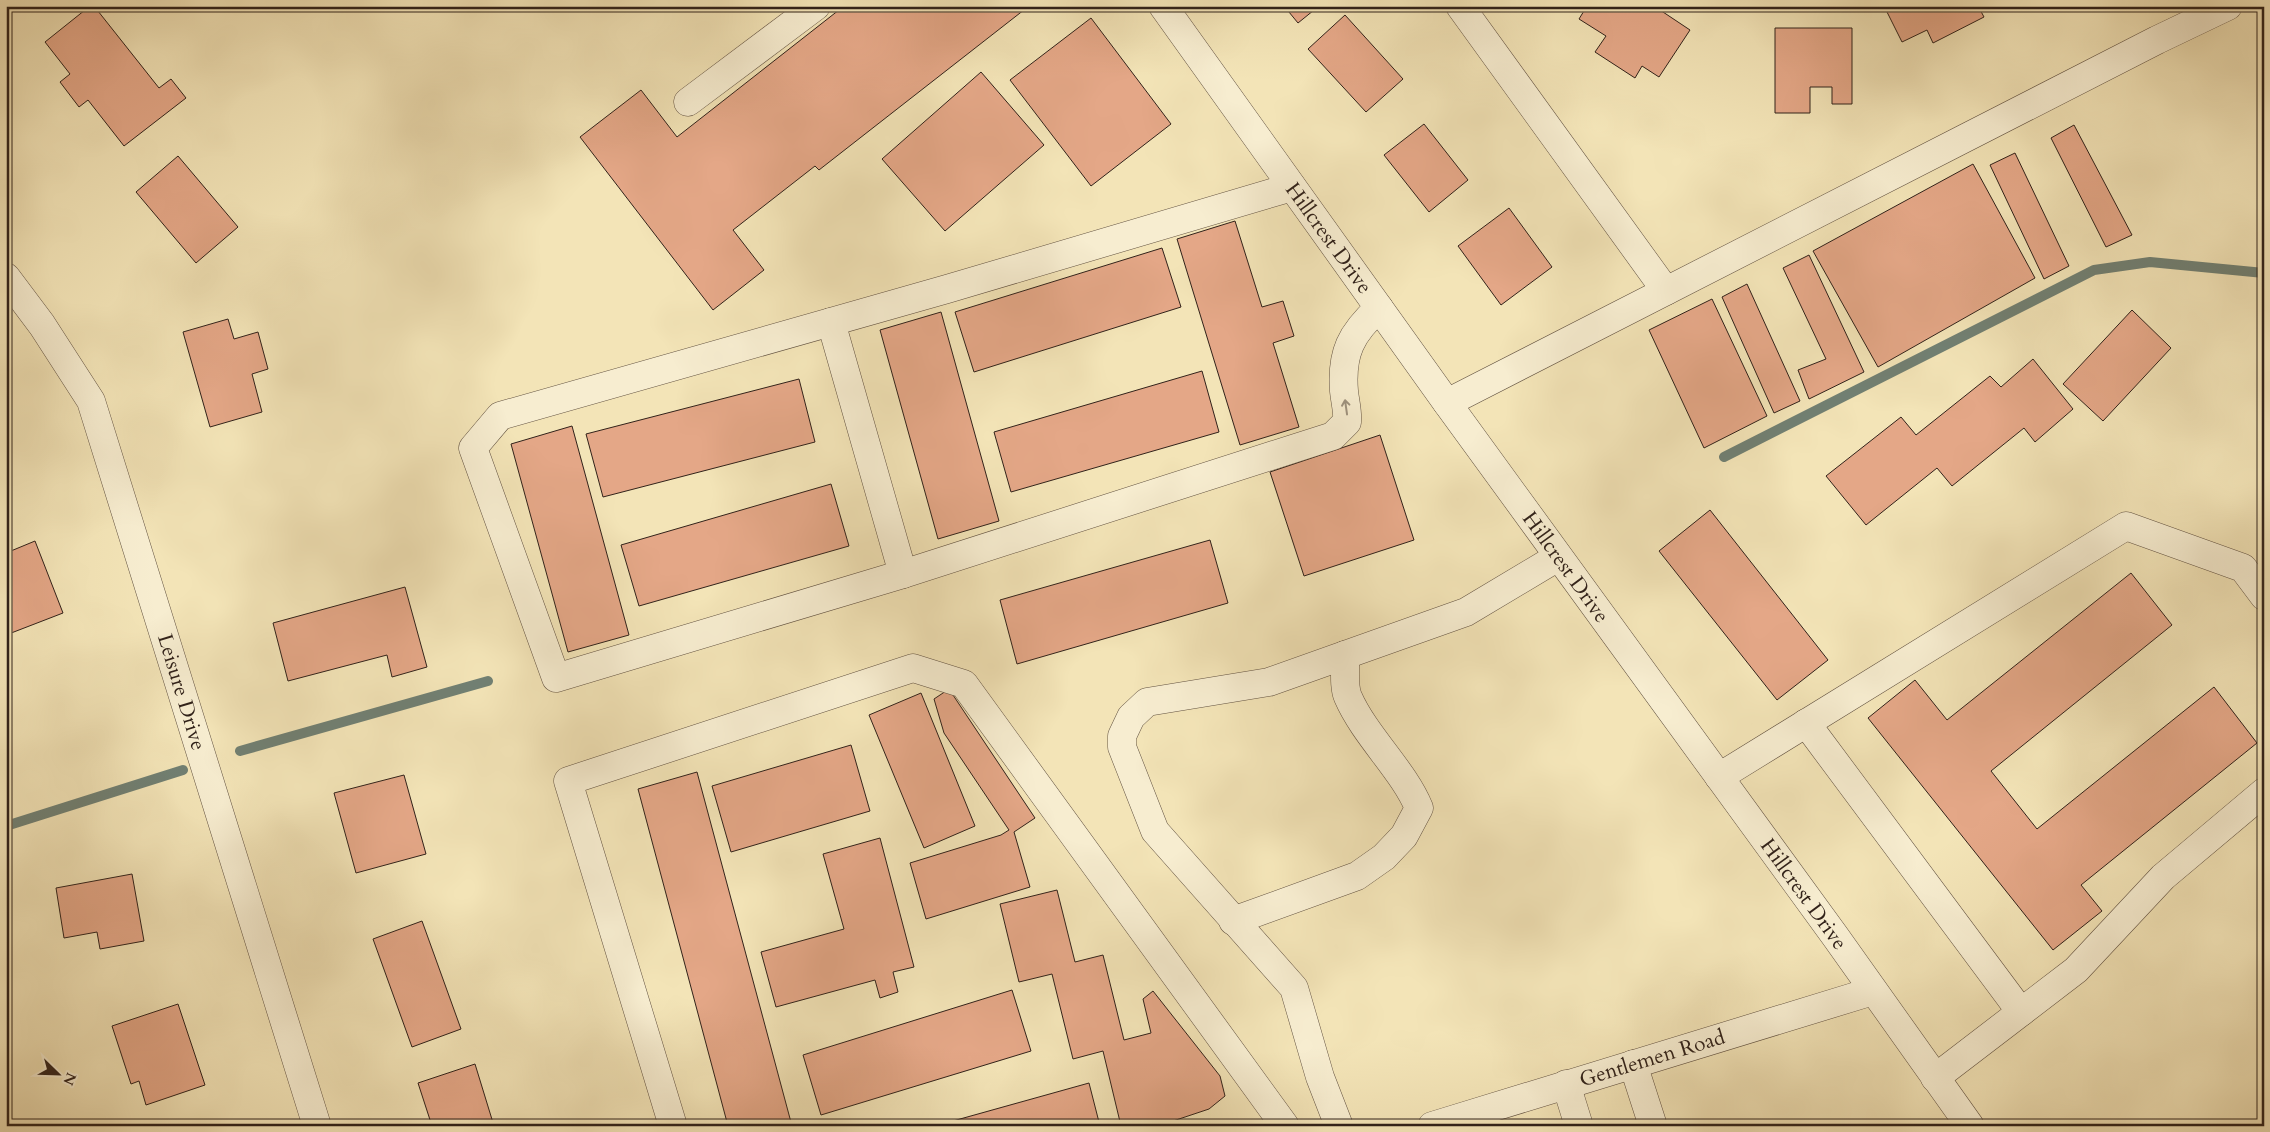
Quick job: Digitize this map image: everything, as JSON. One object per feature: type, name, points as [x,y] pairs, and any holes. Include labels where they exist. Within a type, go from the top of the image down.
[{"type":"street","points":[[688,102],[816,6]]},
{"type":"street","name":"Hillcrest Drive","points":[[1163,6],[1446,403],[1835,936],[1872,992],[1970,1126]]},
{"type":"street","points":[[1460,6],[1666,291]]},
{"type":"street","points":[[1446,403],[2157,40],[2228,6]]},
{"type":"street","points":[[1292,187],[831,322],[500,416],[473,448],[556,678],[903,574],[1333,436],[1347,422],[1342,369],[1347,347],[1365,321],[1379,308]]},
{"type":"street","name":"Leisure Drive","points":[[6,277],[42,325],[91,401],[317,1126]]},
{"type":"street","points":[[831,322],[903,574]]},
{"type":"street","points":[[1719,777],[2126,526],[2243,568],[2264,596]]},
{"type":"street","points":[[1339,1126],[1320,1077],[1294,988],[1155,831],[1122,747],[1122,736],[1132,717],[1147,702],[1268,682],[1345,655],[1466,612],[1558,556]]},
{"type":"street","points":[[1233,921],[1358,876],[1384,856],[1404,836],[1416,817],[1419,808],[1414,795],[1385,757],[1347,696],[1345,655]]},
{"type":"street","points":[[673,1126],[568,781],[913,668],[964,684],[1285,1126]]},
{"type":"street","points":[[1806,723],[2021,1012]]},
{"type":"street","points":[[1936,1078],[2076,970],[2163,877],[2264,792]]},
{"type":"street","name":"Gentlemen Road","points":[[1432,1126],[1872,992]]},
{"type":"street","points":[[1632,1064],[1653,1126]]},
{"type":"street","points":[[1566,1084],[1579,1126]]},
{"type":"building","points":[[90,6],[94,6],[159,88],[171,79],[186,98],[124,146],[88,100],[79,107],[60,82],[70,74],[45,42]]},
{"type":"building","points":[[844,6],[1029,6],[819,170],[815,166],[733,230],[764,270],[713,310],[580,137],[641,90],[677,137]]},
{"type":"building","points":[[1284,6],[1319,6],[1298,23]]},
{"type":"building","points":[[1587,6],[1654,6],[1690,30],[1659,77],[1642,66],[1635,78],[1595,52],[1606,36],[1579,19]]},
{"type":"building","points":[[1884,6],[1978,6],[1984,17],[1933,43],[1927,30],[1902,42]]},
{"type":"building","points":[[1345,15],[1403,79],[1366,112],[1308,49]]},
{"type":"building","points":[[1091,18],[1171,124],[1091,186],[1010,80]]},
{"type":"building","points":[[1775,28],[1852,28],[1852,104],[1832,104],[1832,87],[1810,87],[1810,113],[1775,113]]},
{"type":"building","points":[[981,72],[1044,145],[945,231],[882,159]]},
{"type":"building","points":[[1424,124],[1468,180],[1429,212],[1384,155]]},
{"type":"building","points":[[2074,125],[2132,235],[2106,247],[2051,138]]},
{"type":"building","points":[[2015,153],[2069,266],[2044,279],[1990,165]]},
{"type":"building","points":[[178,156],[238,227],[196,263],[136,192]]},
{"type":"building","points":[[1973,164],[2035,278],[1878,367],[1813,251]]},
{"type":"building","points":[[1509,208],[1552,267],[1501,305],[1458,246]]},
{"type":"building","points":[[1235,221],[1262,307],[1283,301],[1294,336],[1273,343],[1299,427],[1240,445],[1177,239]]},
{"type":"building","points":[[1162,248],[1181,307],[974,372],[955,312]]},
{"type":"building","points":[[1809,255],[1864,372],[1809,399],[1798,370],[1826,359],[1783,268]]},
{"type":"building","points":[[1747,284],[1800,401],[1774,413],[1722,297]]},
{"type":"building","points":[[1712,299],[1767,416],[1704,448],[1649,330]]},
{"type":"building","points":[[2132,310],[2171,348],[2103,421],[2063,384]]},
{"type":"building","points":[[941,312],[999,521],[938,539],[880,330]]},
{"type":"building","points":[[228,319],[234,339],[258,332],[268,369],[252,374],[262,412],[210,427],[183,332]]},
{"type":"building","points":[[2033,359],[2073,409],[2035,442],[2024,428],[1952,486],[1937,468],[1866,525],[1826,476],[1901,417],[1916,435],[1990,376],[2001,387]]},
{"type":"building","points":[[1202,371],[1219,432],[1011,492],[994,432]]},
{"type":"building","points":[[799,379],[815,442],[603,497],[586,434]]},
{"type":"building","points":[[572,426],[629,635],[568,652],[511,444]]},
{"type":"building","points":[[1380,435],[1414,540],[1304,576],[1270,472]]},
{"type":"building","points":[[831,484],[849,546],[639,606],[621,545]]},
{"type":"building","points":[[1710,510],[1828,660],[1777,700],[1659,551]]},
{"type":"building","points":[[1210,540],[1228,603],[1017,664],[1000,600]]},
{"type":"building","points":[[35,541],[63,613],[6,635],[6,553]]},
{"type":"building","points":[[2131,573],[2172,625],[1991,771],[2037,829],[2214,687],[2257,743],[2081,885],[2102,911],[2053,950],[1868,718],[1915,680],[1947,720]]},
{"type":"building","points":[[405,587],[427,667],[392,677],[387,655],[288,681],[273,623]]},
{"type":"building","points":[[949,689],[1035,818],[1014,832],[1030,887],[926,919],[910,863],[1001,835],[1009,830],[944,733],[934,699]]},
{"type":"building","points":[[921,693],[975,826],[924,848],[869,715]]},
{"type":"building","points":[[851,745],[870,811],[731,852],[712,786]]},
{"type":"building","points":[[697,772],[792,1126],[728,1126],[638,789]]},
{"type":"building","points":[[404,775],[426,854],[356,873],[334,793]]},
{"type":"building","points":[[880,838],[914,967],[893,972],[898,992],[880,998],[875,980],[776,1007],[761,952],[844,929],[823,854]]},
{"type":"building","points":[[132,874],[144,941],[100,949],[97,932],[64,938],[56,888]]},
{"type":"building","points":[[1057,890],[1075,962],[1103,955],[1124,1040],[1151,1033],[1143,999],[1153,991],[1220,1076],[1225,1096],[1209,1109],[1158,1126],[1121,1126],[1103,1051],[1073,1059],[1052,974],[1019,982],[1000,904]]},
{"type":"building","points":[[422,921],[461,1029],[412,1047],[373,939]]},
{"type":"building","points":[[1012,990],[1031,1051],[821,1115],[803,1055]]},
{"type":"building","points":[[178,1004],[205,1085],[146,1105],[139,1081],[131,1084],[112,1026]]},
{"type":"building","points":[[475,1064],[494,1126],[432,1126],[418,1083]]},
{"type":"building","points":[[1089,1083],[1100,1126],[935,1126]]},
{"type":"waterway","points":[[1724,457],[2094,270],[2150,262],[2264,273]]},
{"type":"waterway","points":[[240,751],[488,681]]},
{"type":"waterway","points":[[6,826],[183,770]]}]
